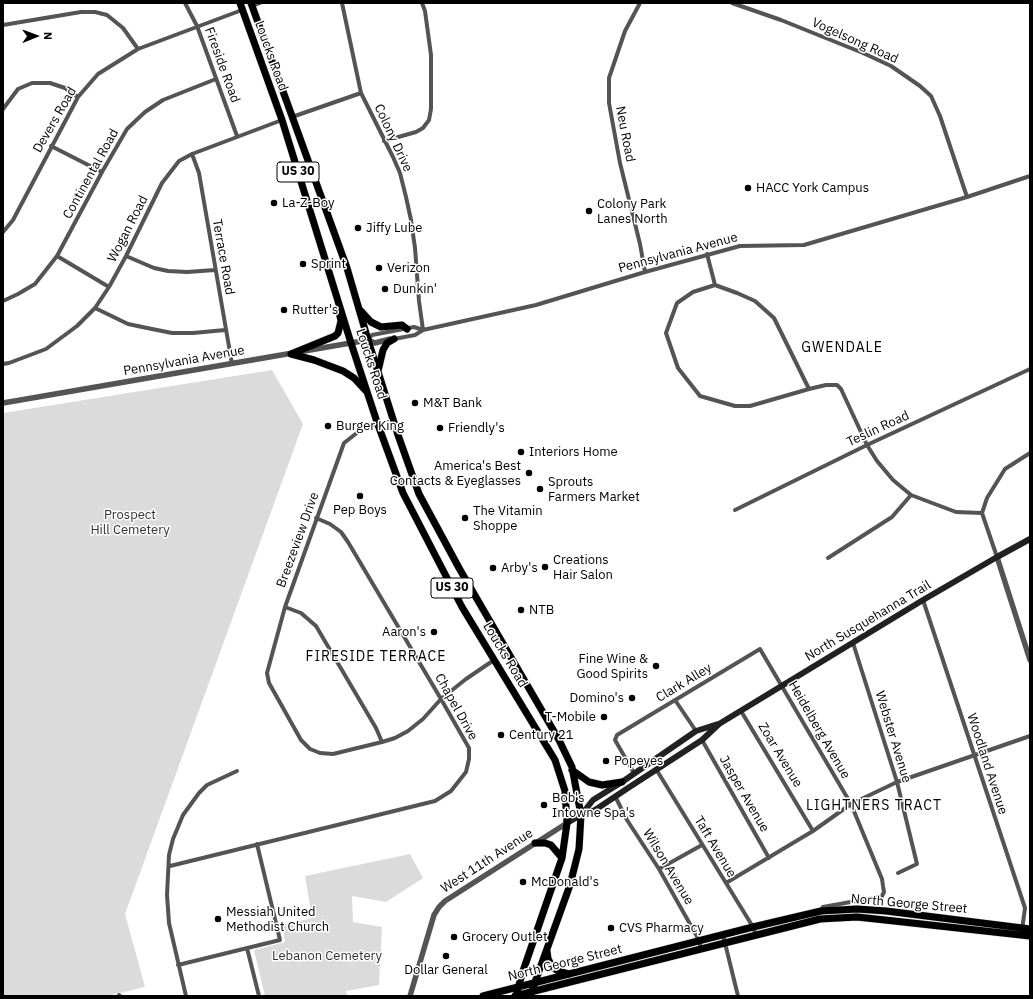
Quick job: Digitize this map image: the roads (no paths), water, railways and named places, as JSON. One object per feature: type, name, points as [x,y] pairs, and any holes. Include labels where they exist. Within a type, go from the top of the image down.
[{"type":"main road","name":"Loucks Road","points":[[252,4],[292,117],[332,223],[378,373],[419,494],[459,568],[559,740],[572,770],[581,815]]},
{"type":"main road","name":"Loucks Road","points":[[241,6],[282,120],[351,343],[377,422],[403,493],[462,607],[555,760],[565,791],[567,823]]},
{"type":"main road","points":[[291,354],[304,348],[316,345],[338,333],[341,321],[336,291]]},
{"type":"main road","points":[[359,308],[371,322],[381,327],[402,325],[407,329]]},
{"type":"main road","points":[[378,373],[383,350],[387,343],[394,338]]},
{"type":"main road","points":[[291,354],[314,360],[343,371],[354,378],[368,395]]},
{"type":"main road","name":"North Susquehanna Trail","points":[[567,823],[581,815],[595,810],[702,740],[719,724],[923,600],[1030,539]]},
{"type":"main road","name":"North Susquehanna Trail","points":[[581,815],[594,800],[696,731],[719,724]]},
{"type":"main road","points":[[572,770],[589,782],[602,785],[622,782]]},
{"type":"main road","name":"US 30","points":[[531,994],[576,865],[581,832],[581,815]]},
{"type":"main road","name":"US 30","points":[[515,996],[562,858],[567,823]]},
{"type":"main road","points":[[535,843],[545,843],[551,845],[562,858]]},
{"type":"main road","name":"North George Street","points":[[483,996],[699,940],[821,911],[857,909],[886,911],[1025,930],[1030,936]]},
{"type":"main road","name":"North George Street","points":[[515,996],[531,994],[820,919],[857,918],[1025,930]]},
{"type":"main road","points":[[547,949],[548,959],[553,968],[559,972],[569,974]]},
{"type":"street","name":"Fireside Road","points":[[185,3],[197,26],[237,136]]},
{"type":"street","points":[[252,4],[260,3]]},
{"type":"street","name":"Colony Drive","points":[[342,3],[361,93],[400,173],[411,220],[423,330]]},
{"type":"street","points":[[384,141],[416,132],[423,128],[429,120],[431,109],[431,55],[425,11],[422,3]]},
{"type":"street","name":"Neu Road","points":[[640,3],[625,31],[609,78],[609,103],[620,163],[640,244],[645,272]]},
{"type":"street","name":"Vogelsong Road","points":[[732,3],[780,20],[863,53],[891,66],[920,86],[931,96],[940,116],[967,197]]},
{"type":"street","name":"Devers Road","points":[[3,232],[13,220],[78,96],[98,74],[138,49],[197,26],[241,6]]},
{"type":"street","points":[[3,25],[81,12],[95,12],[108,16],[123,28],[138,49]]},
{"type":"street","name":"Continental Road","points":[[3,301],[35,284],[56,256],[127,129],[145,112],[163,100],[216,79]]},
{"type":"street","points":[[3,109],[18,89],[32,83],[50,83],[65,88],[78,96]]},
{"type":"street","points":[[292,117],[361,93]]},
{"type":"street","name":"Wogan Road","points":[[3,364],[10,363],[46,349],[77,326],[95,308],[109,287],[126,256],[166,178],[179,161],[192,154],[237,136],[282,120]]},
{"type":"street","points":[[51,146],[102,172]]},
{"type":"street","name":"Terrace Road","points":[[192,154],[199,173],[232,364]]},
{"type":"street","name":"Pennsylvania Avenue","points":[[3,403],[368,340],[375,343],[415,335],[423,330],[536,306],[706,254],[740,246],[804,245],[967,197],[1030,176]]},
{"type":"street","points":[[706,254],[715,285]]},
{"type":"street","points":[[56,256],[109,287]]},
{"type":"street","points":[[126,256],[154,268],[187,272],[215,270]]},
{"type":"street","points":[[809,389],[774,318],[755,301],[737,292],[715,285],[693,292],[677,303],[666,333],[678,368],[700,396],[735,406],[750,406],[809,389],[832,384],[837,385],[841,388],[867,445],[877,461],[893,480],[911,496],[956,512],[982,513]]},
{"type":"street","points":[[95,308],[128,324],[172,333],[226,330]]},
{"type":"street","name":"Pennsylvania Avenue","points":[[368,340],[372,335],[414,328],[423,330]]},
{"type":"street","name":"Teslin Road","points":[[736,510],[867,445],[1030,369]]},
{"type":"street","name":"Breezeview Drive","points":[[377,422],[358,432],[344,443],[285,607],[266,673],[268,683],[301,740],[310,749],[320,753],[333,754],[382,742]]},
{"type":"street","points":[[1030,453],[1005,469],[987,498],[982,513],[1030,660]]},
{"type":"street","points":[[828,558],[892,517],[911,496]]},
{"type":"street","name":"Chapel Drive","points":[[170,866],[435,801],[451,791],[466,772],[469,759],[469,748],[441,699],[348,542],[341,532],[330,524],[316,518]]},
{"type":"street","name":"Woodland Avenue","points":[[923,600],[1025,908],[1025,930]]},
{"type":"street","points":[[285,607],[301,613],[316,626],[376,728],[382,742],[395,738],[408,731],[423,719],[441,699],[466,679],[494,660]]},
{"type":"street","name":"Webster Avenue","points":[[853,643],[897,782],[916,864],[898,873]]},
{"type":"street","name":"Heidelberg Avenue","points":[[760,649],[851,804],[882,879],[884,892],[882,896],[823,907],[821,911]]},
{"type":"street","name":"Clark Alley","points":[[634,773],[615,740],[617,736],[760,649]]},
{"type":"street","points":[[675,700],[696,731]]},
{"type":"street","name":"Zoar Avenue","points":[[741,711],[813,831]]},
{"type":"street","points":[[726,883],[813,831],[851,804],[897,782],[1030,736]]},
{"type":"street","name":"Jasper Avenue","points":[[702,740],[769,858]]},
{"type":"street","name":"Taft Avenue","points":[[656,769],[753,927],[756,935]]},
{"type":"street","points":[[186,996],[169,923],[167,895],[170,866],[169,855],[173,839],[183,816],[199,793],[207,785],[237,770]]},
{"type":"street","name":"Wilson Avenue","points":[[615,796],[627,820],[659,869],[699,940],[701,949]]},
{"type":"street","name":"West 11th Avenue","points":[[410,996],[432,920],[439,907],[445,901],[567,823]]},
{"type":"street","points":[[178,965],[280,940],[257,844]]},
{"type":"street","points":[[659,869],[702,845]]},
{"type":"street","points":[[723,935],[738,996]]},
{"type":"street","points":[[247,948],[259,996]]},
{"type":"place","name":"HACC York Campus","points":[[748,188]]},
{"type":"place","name":"La-Z-Boy","points":[[274,203]]},
{"type":"place","name":"Colony Park Lanes North","points":[[589,211]]},
{"type":"place","name":"Jiffy Lube","points":[[358,228]]},
{"type":"place","name":"Sprint","points":[[303,264]]},
{"type":"place","name":"Verizon","points":[[379,268]]},
{"type":"place","name":"Dunkin'","points":[[385,289]]},
{"type":"place","name":"Rutter's","points":[[284,310]]},
{"type":"place","name":"M&T Bank","points":[[415,403]]},
{"type":"place","name":"Burger King","points":[[328,426]]},
{"type":"place","name":"Friendly's","points":[[440,428]]},
{"type":"place","name":"Interiors Home","points":[[521,452]]},
{"type":"place","name":"America's Best Contacts & Eyeglasses","points":[[529,473]]},
{"type":"place","name":"Sprouts Farmers Market","points":[[540,489]]},
{"type":"place","name":"Pep Boys","points":[[360,496]]},
{"type":"place","name":"The Vitamin Shoppe","points":[[465,518]]},
{"type":"place","name":"Creations Hair Salon","points":[[545,567]]},
{"type":"place","name":"Arby's","points":[[493,568]]},
{"type":"place","name":"NTB","points":[[521,610]]},
{"type":"place","name":"Aaron's","points":[[434,632]]},
{"type":"place","name":"Fine Wine & Good Spirits","points":[[656,666]]},
{"type":"place","name":"Domino's","points":[[632,698]]},
{"type":"place","name":"T-Mobile","points":[[604,717]]},
{"type":"place","name":"Century 21","points":[[501,735]]},
{"type":"place","name":"Popeyes","points":[[606,761]]},
{"type":"place","name":"Bob's Intowne Spa's","points":[[544,805]]},
{"type":"place","name":"McDonald's","points":[[523,882]]},
{"type":"place","name":"Messiah United Methodist Church","points":[[218,919]]},
{"type":"place","name":"CVS Pharmacy","points":[[611,928]]},
{"type":"place","name":"Grocery Outlet","points":[[454,937]]},
{"type":"place","name":"Dollar General","points":[[446,956]]},
{"type":"district","name":"GWENDALE","points":[[842,348]]},
{"type":"district","name":"FIRESIDE TERRACE","points":[[376,657]]},
{"type":"district","name":"LIGHTNERS TRACT","points":[[874,806]]},
{"type":"park label","name":"Prospect Hill Cemetery","points":[[130,522]]},
{"type":"park label","name":"Lebanon Cemetery","points":[[327,956]]}]
